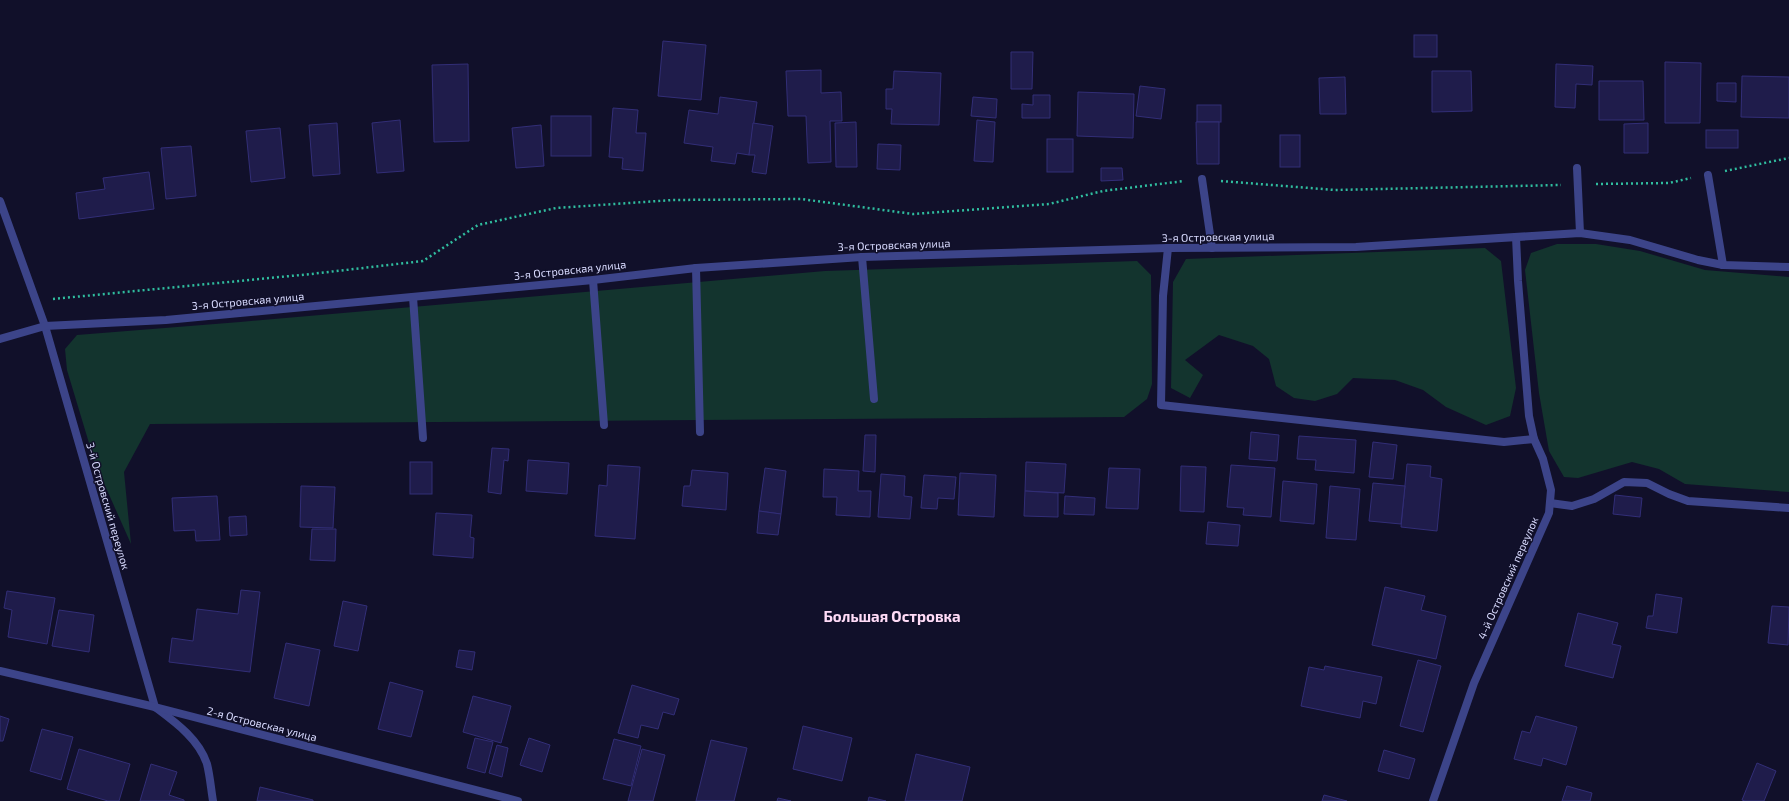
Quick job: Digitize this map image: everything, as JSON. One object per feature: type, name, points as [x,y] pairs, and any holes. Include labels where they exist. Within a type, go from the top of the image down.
[{"type":"street","points":[[1577,168],[1580,233]]},
{"type":"street","points":[[1708,175],[1723,265]]},
{"type":"street","points":[[1202,179],[1212,248]]},
{"type":"street","name":"3-й Островский переулок","points":[[0,201],[45,326],[155,707]]},
{"type":"street","name":"3-я Островская улица","points":[[0,339],[45,326],[166,320],[593,280],[696,268],[862,257],[1168,248],[1356,247],[1580,233],[1630,240],[1698,260],[1723,265],[1789,267]]},
{"type":"street","name":"4-й Островский переулок","points":[[1433,801],[1474,683],[1549,513],[1551,490],[1543,459],[1534,439],[1529,416],[1516,237]]},
{"type":"street","points":[[1168,248],[1163,296],[1162,406],[1504,442],[1534,439]]},
{"type":"street","points":[[862,257],[874,399]]},
{"type":"street","points":[[696,268],[700,432]]},
{"type":"street","points":[[593,280],[604,426]]},
{"type":"street","points":[[413,297],[424,438]]},
{"type":"street","points":[[1550,503],[1572,506],[1594,499],[1624,482],[1647,483],[1669,494],[1688,501],[1789,508]]},
{"type":"street","name":"2-я Островская улица","points":[[0,671],[155,707],[518,801]]},
{"type":"street","points":[[155,707],[178,723],[192,738],[207,763],[213,801]]},
{"type":"path","points":[[36,301],[311,274],[423,261],[478,225],[556,208],[673,200],[800,199],[913,214],[1049,204],[1103,191],[1202,179],[1335,190],[1669,183],[1789,158]]},
{"type":"green space","points":[[1557,244],[1596,244],[1640,251],[1705,270],[1789,277],[1789,492],[1685,484],[1659,469],[1632,462],[1578,478],[1564,477],[1549,451],[1539,393],[1525,270],[1531,253]]},
{"type":"green space","points":[[1485,248],[1501,261],[1516,388],[1510,416],[1486,425],[1446,407],[1423,390],[1395,380],[1353,378],[1337,394],[1315,401],[1294,398],[1276,386],[1269,359],[1253,346],[1219,335],[1185,360],[1203,375],[1190,398],[1171,388],[1173,282],[1186,259]]},
{"type":"green space","points":[[1137,261],[1151,275],[1152,384],[1147,399],[1124,417],[150,424],[124,472],[131,544],[95,463],[67,370],[65,349],[77,335],[825,271]]},
{"type":"building","points":[[1414,35],[1437,35],[1437,57],[1414,57]]},
{"type":"building","points":[[663,41],[706,45],[701,100],[658,96]]},
{"type":"building","points":[[1011,52],[1033,52],[1032,89],[1011,89]]},
{"type":"building","points":[[1665,62],[1701,63],[1700,123],[1665,123]]},
{"type":"building","points":[[468,64],[469,141],[434,142],[432,65]]},
{"type":"building","points":[[1556,64],[1593,66],[1592,85],[1576,84],[1575,108],[1555,107]]},
{"type":"building","points":[[821,70],[821,93],[841,92],[842,121],[830,121],[831,162],[808,163],[806,116],[788,116],[786,71]]},
{"type":"building","points":[[894,71],[941,73],[939,125],[891,124],[892,109],[886,109],[886,89],[893,89]]},
{"type":"building","points":[[1432,71],[1471,71],[1472,111],[1432,112]]},
{"type":"building","points":[[1742,76],[1789,77],[1789,118],[1741,117]]},
{"type":"building","points":[[1345,77],[1346,114],[1320,114],[1319,78]]},
{"type":"building","points":[[1599,81],[1643,81],[1644,120],[1599,120]]},
{"type":"building","points":[[1717,83],[1736,83],[1736,102],[1717,101]]},
{"type":"building","points":[[1140,86],[1165,89],[1161,119],[1136,116]]},
{"type":"building","points":[[1078,92],[1134,94],[1133,138],[1077,136]]},
{"type":"building","points":[[1033,95],[1050,95],[1050,118],[1022,118],[1022,104],[1033,105]]},
{"type":"building","points":[[720,97],[757,102],[749,155],[737,153],[735,164],[711,161],[713,147],[684,143],[689,110],[718,114]]},
{"type":"building","points":[[973,97],[997,99],[996,118],[971,116]]},
{"type":"building","points":[[1197,105],[1221,105],[1221,122],[1197,122]]},
{"type":"building","points":[[613,108],[638,110],[636,133],[646,133],[643,171],[622,169],[623,158],[609,157]]},
{"type":"building","points":[[551,116],[591,116],[591,156],[551,156]]},
{"type":"building","points":[[400,120],[404,171],[377,173],[372,123]]},
{"type":"building","points":[[977,120],[995,122],[993,162],[974,161]]},
{"type":"building","points":[[856,122],[857,167],[836,167],[835,123]]},
{"type":"building","points":[[1196,122],[1219,122],[1219,164],[1197,164]]},
{"type":"building","points":[[337,123],[340,174],[313,176],[309,125]]},
{"type":"building","points":[[753,123],[773,126],[766,174],[752,172],[755,155],[749,155]]},
{"type":"building","points":[[1648,123],[1648,153],[1624,153],[1624,124]]},
{"type":"building","points":[[541,125],[544,166],[516,168],[512,128]]},
{"type":"building","points":[[280,128],[285,178],[251,182],[246,131]]},
{"type":"building","points":[[1706,130],[1738,130],[1738,148],[1706,148]]},
{"type":"building","points":[[1280,135],[1300,135],[1300,167],[1280,167]]},
{"type":"building","points":[[1047,139],[1073,139],[1073,172],[1047,172]]},
{"type":"building","points":[[878,144],[901,145],[900,170],[877,169]]},
{"type":"building","points":[[191,146],[196,196],[166,199],[161,148]]},
{"type":"building","points":[[1101,168],[1122,168],[1123,180],[1101,181]]},
{"type":"building","points":[[149,172],[154,209],[79,219],[76,193],[105,189],[103,178]]},
{"type":"building","points":[[1251,432],[1279,435],[1277,461],[1249,459]]},
{"type":"building","points":[[865,435],[876,435],[875,472],[863,471]]},
{"type":"building","points":[[1299,436],[1356,440],[1354,473],[1315,470],[1316,460],[1297,459]]},
{"type":"building","points":[[1373,442],[1397,445],[1393,479],[1369,477]]},
{"type":"building","points":[[492,448],[509,449],[508,461],[504,460],[501,494],[488,492]]},
{"type":"building","points":[[528,460],[569,463],[567,494],[526,491]]},
{"type":"building","points":[[410,462],[432,462],[432,494],[410,494]]},
{"type":"building","points":[[1026,462],[1066,464],[1064,493],[1025,491]]},
{"type":"building","points":[[1407,464],[1431,466],[1430,477],[1442,479],[1437,531],[1401,527]]},
{"type":"building","points":[[608,465],[640,467],[635,539],[595,536],[599,485],[607,486]]},
{"type":"building","points":[[1231,465],[1275,468],[1271,517],[1243,515],[1244,508],[1227,507]]},
{"type":"building","points":[[1181,466],[1206,467],[1204,512],[1180,511]]},
{"type":"building","points":[[765,468],[786,471],[781,514],[759,511]]},
{"type":"building","points":[[1109,468],[1140,469],[1138,509],[1106,508]]},
{"type":"building","points":[[824,469],[859,471],[858,491],[871,491],[870,517],[836,515],[837,497],[823,497]]},
{"type":"building","points":[[692,470],[728,473],[726,510],[682,506],[684,486],[690,486]]},
{"type":"building","points":[[960,473],[996,475],[994,517],[958,515]]},
{"type":"building","points":[[881,474],[905,476],[904,496],[912,497],[910,519],[878,517]]},
{"type":"building","points":[[924,475],[956,477],[954,499],[938,498],[937,509],[921,508]]},
{"type":"building","points":[[1283,481],[1317,484],[1314,524],[1280,521]]},
{"type":"building","points":[[1373,483],[1405,486],[1401,524],[1369,521]]},
{"type":"building","points":[[301,486],[335,487],[333,528],[300,527]]},
{"type":"building","points":[[1330,486],[1360,489],[1356,540],[1326,538]]},
{"type":"building","points":[[1025,491],[1058,493],[1058,517],[1024,516]]},
{"type":"building","points":[[1615,495],[1642,498],[1640,517],[1613,514]]},
{"type":"building","points":[[217,496],[220,540],[196,541],[195,530],[174,531],[172,498]]},
{"type":"building","points":[[1065,496],[1095,498],[1094,515],[1064,514]]},
{"type":"building","points":[[759,511],[781,514],[778,535],[757,533]]},
{"type":"building","points":[[436,513],[472,515],[470,537],[474,538],[473,558],[433,555]]},
{"type":"building","points":[[246,516],[247,535],[230,536],[229,517]]},
{"type":"building","points":[[1208,522],[1240,525],[1238,546],[1206,544]]},
{"type":"building","points":[[312,529],[336,529],[335,561],[310,560]]},
{"type":"building","points":[[1385,587],[1425,596],[1421,610],[1446,616],[1436,659],[1372,645]]},
{"type":"building","points":[[241,590],[260,592],[250,672],[169,662],[172,638],[193,641],[197,609],[238,614]]},
{"type":"building","points":[[7,591],[55,598],[47,644],[8,637],[12,610],[4,608]]},
{"type":"building","points":[[1656,594],[1682,598],[1677,633],[1646,628],[1648,616],[1653,616]]},
{"type":"building","points":[[343,601],[367,606],[358,651],[334,646]]},
{"type":"building","points":[[1772,606],[1789,607],[1788,645],[1768,643]]},
{"type":"building","points":[[59,610],[94,615],[89,652],[52,646]]},
{"type":"building","points":[[1578,613],[1618,623],[1612,644],[1621,646],[1613,678],[1565,666]]},
{"type":"building","points":[[286,643],[320,650],[309,706],[274,698]]},
{"type":"building","points":[[459,650],[475,652],[472,670],[456,667]]},
{"type":"building","points":[[1418,660],[1441,666],[1423,732],[1400,726]]},
{"type":"building","points":[[1325,666],[1382,677],[1376,704],[1363,701],[1360,718],[1301,706],[1309,667],[1324,670]]},
{"type":"building","points":[[390,682],[423,691],[411,737],[378,729]]},
{"type":"building","points":[[632,685],[679,699],[674,715],[663,712],[658,729],[641,725],[638,738],[618,733]]},
{"type":"building","points":[[473,696],[511,706],[501,743],[463,732]]},
{"type":"building","points":[[0,716],[9,719],[3,741],[0,741]]},
{"type":"building","points":[[1536,716],[1577,727],[1566,765],[1543,758],[1541,766],[1514,759],[1522,731],[1530,733]]},
{"type":"building","points":[[803,726],[852,738],[842,781],[793,769]]},
{"type":"building","points":[[42,729],[73,737],[61,780],[30,771]]},
{"type":"building","points":[[475,738],[493,742],[485,773],[467,768]]},
{"type":"building","points":[[529,738],[550,745],[542,772],[520,765]]},
{"type":"building","points":[[614,739],[641,746],[631,786],[603,779]]},
{"type":"building","points":[[711,740],[747,748],[734,801],[696,801]]},
{"type":"building","points":[[497,745],[508,748],[502,777],[489,773]]},
{"type":"building","points":[[79,749],[130,764],[119,801],[108,801],[67,789]]},
{"type":"building","points":[[642,749],[665,755],[653,801],[628,801]]},
{"type":"building","points":[[1384,750],[1415,759],[1409,779],[1378,771]]},
{"type":"building","points":[[916,754],[970,767],[962,801],[905,801]]},
{"type":"building","points":[[1757,763],[1776,771],[1764,801],[1742,800]]},
{"type":"building","points":[[151,764],[177,772],[169,795],[184,801],[140,801]]},
{"type":"building","points":[[1567,786],[1592,793],[1590,801],[1562,801]]},
{"type":"building","points":[[260,787],[313,800],[313,801],[257,801]]},
{"type":"building","points":[[1324,795],[1347,801],[1322,801]]},
{"type":"building","points":[[869,797],[886,801],[868,801]]},
{"type":"building","points":[[778,798],[791,801],[777,801]]},
{"type":"district","name":"Большая Островка","points":[[892,617]]}]
